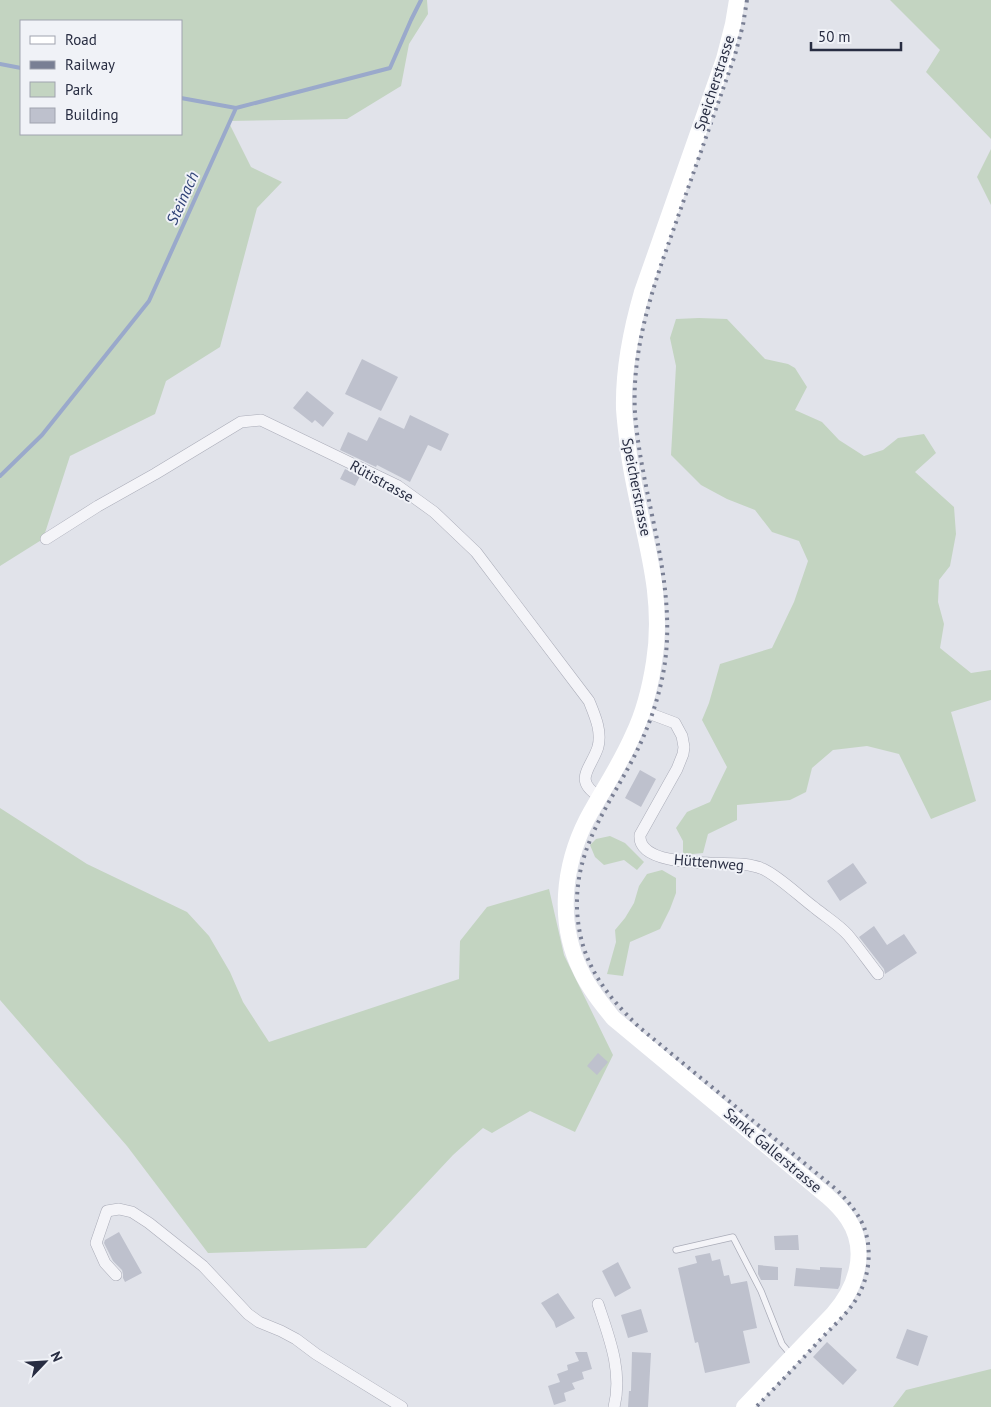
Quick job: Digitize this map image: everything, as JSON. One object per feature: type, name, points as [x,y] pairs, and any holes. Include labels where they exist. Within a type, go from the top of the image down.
[{"type":"main road","name":"Speicherstrasse","points":[[581,970],[573,951],[566,912],[571,859],[587,820],[634,734],[650,686],[658,637],[658,614],[653,568],[626,434],[624,401],[628,351],[633,323],[642,292],[724,59],[737,0]]},
{"type":"main road","name":"Sankt Gallerstrasse","points":[[581,970],[593,993],[613,1018],[827,1196],[849,1220],[855,1234],[858,1249],[856,1276],[839,1307],[744,1407]]},
{"type":"street","name":"Rütistrasse","points":[[46,539],[98,506],[156,474],[241,422],[261,420],[398,486],[434,512],[476,552],[589,702],[597,719],[599,733],[598,746],[586,774],[586,786],[600,797]]},
{"type":"street","name":"Hüttenweg","points":[[643,710],[674,723],[682,736],[684,747],[677,769],[640,835],[643,846],[656,855],[684,862],[698,864],[743,864],[764,869],[846,933],[878,974]]},
{"type":"street","points":[[116,1275],[105,1263],[96,1243],[107,1211],[119,1209],[132,1212],[187,1253],[248,1314],[259,1322],[296,1339],[316,1354],[402,1407]]},
{"type":"street","points":[[598,1304],[615,1359],[617,1382],[614,1407]]},
{"type":"lane","points":[[676,1250],[733,1237],[761,1291],[782,1344],[792,1357]]},
{"type":"green space","points":[[0,0],[427,0],[428,14],[409,44],[401,86],[347,119],[228,121],[251,167],[282,182],[257,208],[220,347],[166,381],[155,414],[70,456],[43,539],[0,566]]},
{"type":"green space","points":[[890,0],[991,0],[991,139],[926,72],[940,50]]},
{"type":"green space","points":[[991,149],[991,205],[977,177]]},
{"type":"green space","points":[[676,319],[727,319],[765,359],[788,364],[795,368],[807,387],[795,410],[822,422],[839,440],[864,456],[883,450],[898,438],[924,434],[936,453],[915,472],[954,507],[956,534],[950,566],[939,580],[938,602],[944,624],[940,648],[971,673],[991,670],[991,700],[951,712],[976,801],[931,819],[899,754],[867,746],[833,750],[812,768],[806,792],[790,800],[737,805],[737,820],[708,834],[703,853],[683,855],[683,841],[676,828],[687,812],[710,802],[727,767],[702,720],[720,664],[772,648],[794,602],[808,561],[799,541],[772,532],[755,510],[727,499],[701,485],[671,455],[676,366],[670,338]]},
{"type":"green space","points":[[0,808],[87,864],[187,912],[209,936],[230,972],[243,1002],[269,1042],[459,979],[460,941],[487,907],[549,889],[564,955],[613,1055],[575,1132],[530,1111],[492,1133],[483,1128],[453,1155],[366,1248],[208,1253],[127,1146],[0,1000]]},
{"type":"green space","points":[[610,836],[625,843],[644,862],[637,870],[624,860],[604,865],[595,857],[590,845],[596,839]]},
{"type":"green space","points":[[662,870],[676,878],[676,893],[660,929],[630,942],[623,976],[607,974],[616,942],[615,930],[634,903],[639,886],[647,874]]},
{"type":"green space","points":[[991,1369],[991,1407],[893,1407],[906,1390]]},
{"type":"building","points":[[362,359],[398,377],[381,411],[345,394]]},
{"type":"building","points":[[307,391],[334,413],[323,427],[315,420],[312,423],[293,408]]},
{"type":"building","points":[[410,415],[449,434],[441,451],[428,445],[410,482],[377,465],[376,467],[340,450],[348,432],[367,441],[379,417],[404,429]]},
{"type":"building","points":[[345,469],[360,476],[355,486],[340,479]]},
{"type":"building","points":[[640,770],[656,779],[641,807],[625,798]]},
{"type":"building","points":[[853,863],[867,883],[840,901],[827,881]]},
{"type":"building","points":[[874,926],[887,945],[904,934],[917,953],[885,974],[884,969],[859,937]]},
{"type":"building","points":[[598,1053],[608,1062],[597,1075],[587,1066]]},
{"type":"building","points":[[119,1232],[142,1273],[125,1282],[122,1270],[113,1261],[104,1243],[105,1240]]},
{"type":"building","points":[[798,1235],[799,1250],[775,1250],[774,1236]]},
{"type":"building","points":[[710,1253],[712,1261],[720,1259],[724,1276],[729,1275],[731,1284],[747,1281],[757,1328],[743,1331],[750,1363],[705,1373],[698,1342],[695,1343],[678,1268],[697,1263],[695,1256]]},
{"type":"building","points":[[618,1262],[631,1288],[615,1297],[602,1271]]},
{"type":"building","points":[[758,1265],[778,1267],[778,1280],[761,1280],[758,1274]]},
{"type":"building","points":[[820,1267],[842,1268],[838,1289],[794,1286],[796,1268],[820,1270]]},
{"type":"building","points":[[558,1293],[575,1318],[556,1328],[541,1303]]},
{"type":"building","points":[[641,1309],[648,1332],[628,1338],[621,1315]]},
{"type":"building","points":[[907,1329],[928,1336],[918,1366],[896,1358]]},
{"type":"building","points":[[827,1342],[857,1370],[843,1385],[813,1357]]},
{"type":"building","points":[[575,1352],[587,1352],[592,1369],[582,1372],[584,1379],[572,1383],[575,1389],[564,1393],[566,1401],[554,1405],[548,1386],[560,1382],[557,1374],[568,1370],[567,1365],[579,1361]]},
{"type":"building","points":[[632,1352],[651,1353],[648,1407],[628,1407],[629,1391],[631,1391]]},
{"type":"waterway","name":"Steinach","points":[[0,476],[42,435],[149,301],[236,108],[390,68],[421,0]]},
{"type":"waterway","points":[[0,64],[20,68]]},
{"type":"waterway","points":[[182,98],[236,108]]},
{"type":"railway","points":[[747,0],[735,55],[662,262],[641,336],[636,374],[635,413],[638,443],[656,533],[665,593],[667,623],[665,665],[654,709],[646,730],[632,761],[590,840],[578,884],[577,908],[582,944],[595,974],[614,1001],[639,1027],[837,1190],[852,1207],[864,1227],[869,1257],[866,1277],[858,1295],[840,1319],[756,1407]]}]
